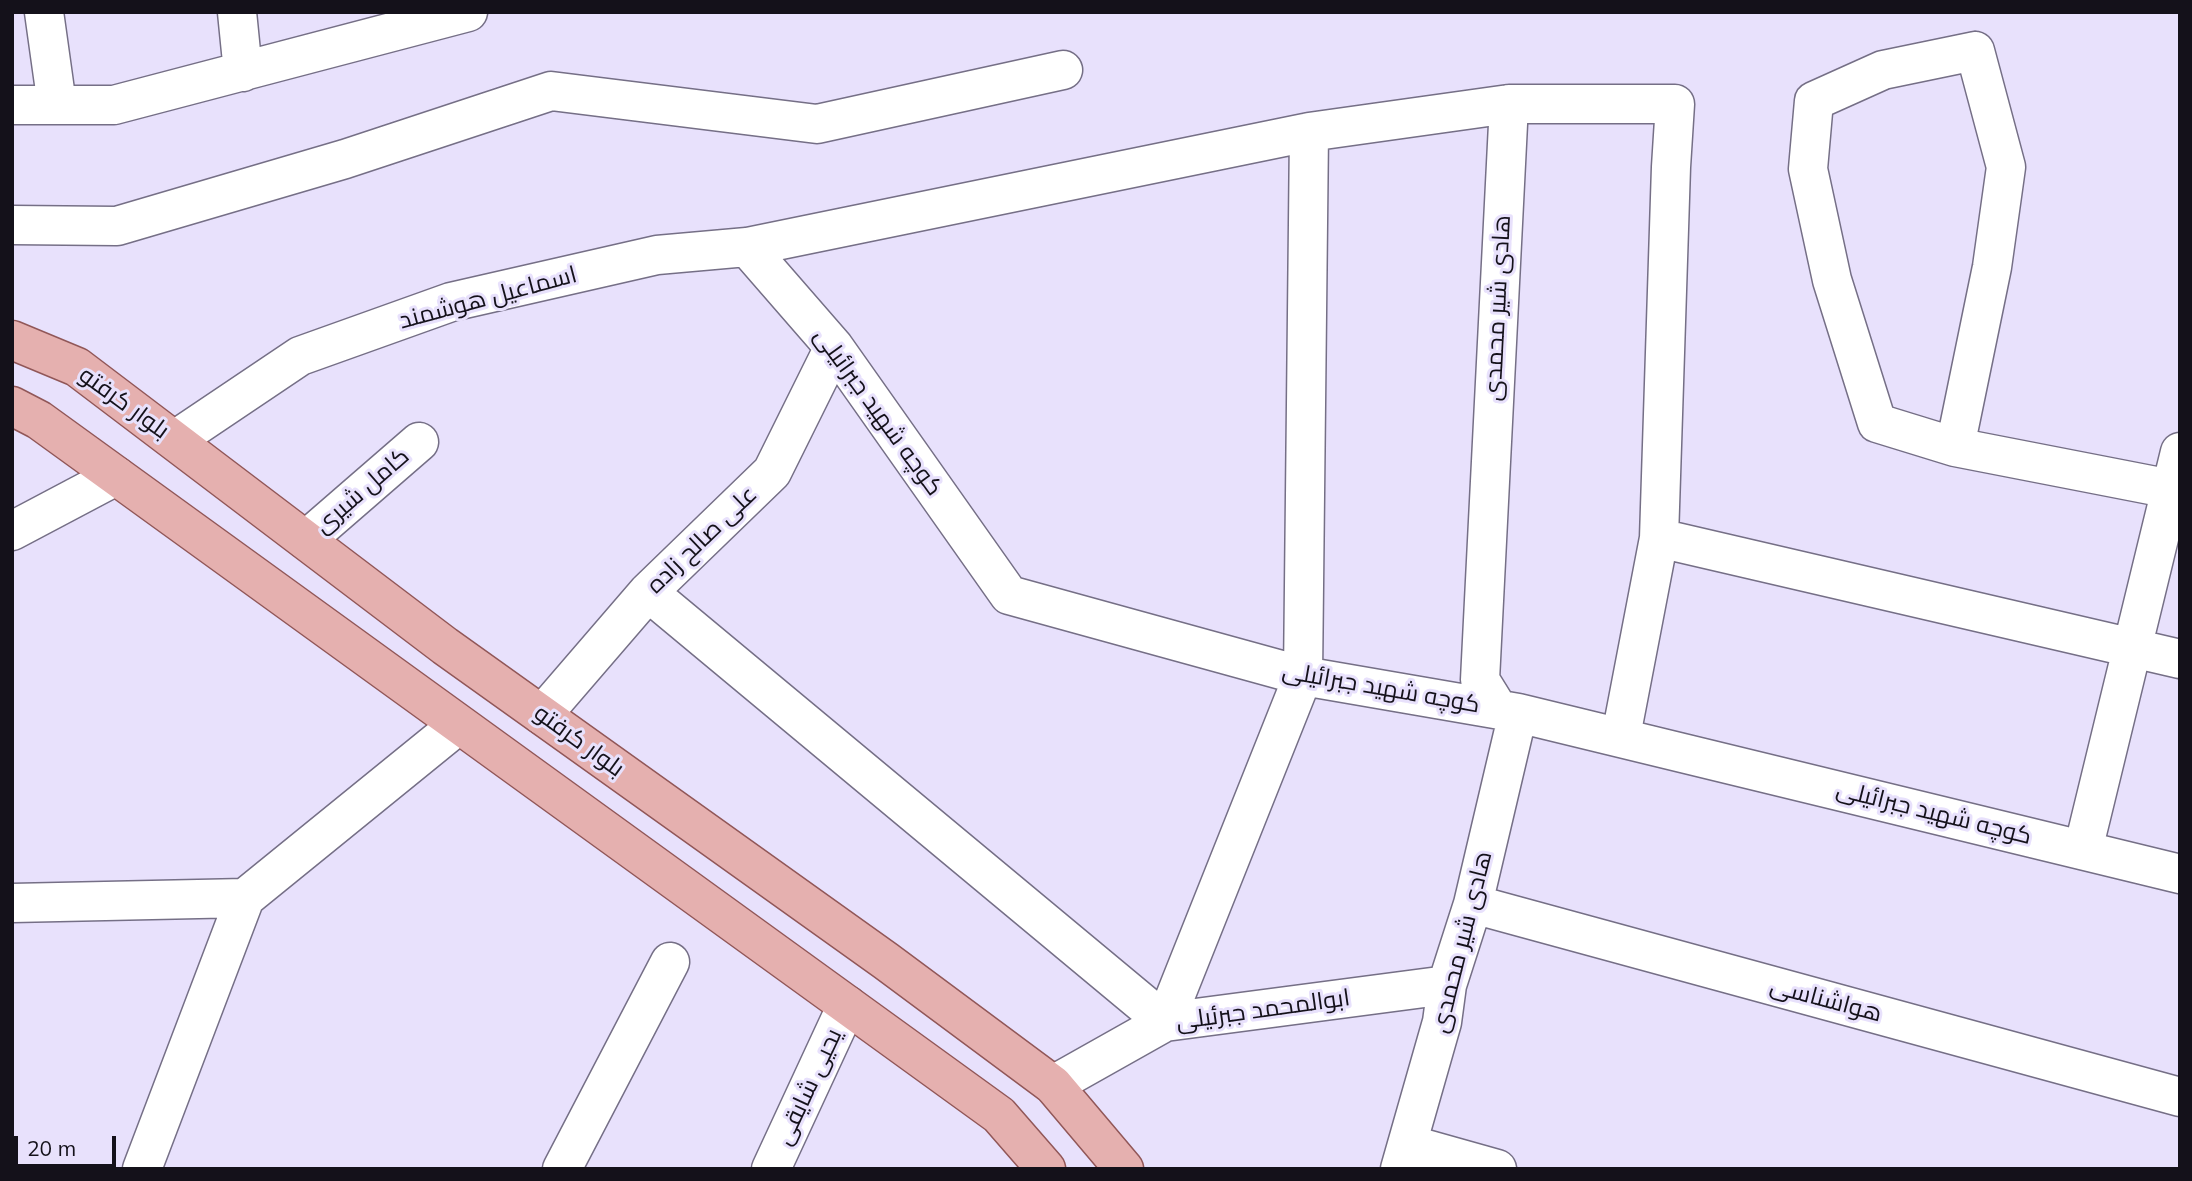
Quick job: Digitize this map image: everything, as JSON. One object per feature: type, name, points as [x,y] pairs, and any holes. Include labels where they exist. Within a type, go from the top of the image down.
[{"type":"main road","name":"بلوار کرفتو","points":[[12,340],[77,367],[445,646],[886,961],[1053,1085],[1124,1169]]},
{"type":"main road","points":[[12,406],[39,419],[999,1115],[1046,1169]]},
{"type":"street","points":[[44,12],[57,105]]},
{"type":"street","points":[[237,12],[243,72]]},
{"type":"street","points":[[12,105],[114,106],[468,12]]},
{"type":"street","points":[[1955,447],[1992,267],[2006,167],[1975,51],[1883,70],[1814,101],[1808,169],[1832,280],[1877,423],[1955,447],[2171,489]]},
{"type":"street","points":[[12,225],[117,226],[345,159],[551,91],[817,124],[1063,70]]},
{"type":"street","points":[[648,592],[1166,1022],[1303,676],[1309,132],[1509,104],[1675,104],[1670,180],[1659,538],[1621,736]]},
{"type":"street","name":"هادی شیر محمدی","points":[[1404,1156],[1442,1022],[1447,985],[1473,904],[1508,711],[1480,680],[1509,104]]},
{"type":"street","name":"اسماعیل هوشمند","points":[[175,440],[300,356],[451,302],[657,255],[747,247],[1309,132]]},
{"type":"street","name":"کوچه شهید جبرائیلی","points":[[747,247],[834,347],[1009,595],[1303,676],[1508,711],[1621,736],[2180,874]]},
{"type":"street","name":"علی صالح زاده","points":[[542,715],[648,592],[772,472],[834,347]]},
{"type":"street","name":"کامل شیری","points":[[306,540],[419,443]]},
{"type":"street","points":[[2084,850],[2180,452]]},
{"type":"street","points":[[12,531],[116,476]]},
{"type":"street","points":[[1659,538],[2180,659]]},
{"type":"street","points":[[142,1169],[245,898],[458,724]]},
{"type":"street","points":[[12,903],[245,898]]},
{"type":"street","name":"هواشناسی","points":[[1473,904],[2180,1097]]},
{"type":"street","points":[[562,1169],[670,962]]},
{"type":"street","name":"ابوالمحمد جبرئیلی","points":[[1053,1085],[1166,1022],[1447,985]]},
{"type":"street","name":"یحیی شایقی","points":[[771,1169],[847,1005]]},
{"type":"street","points":[[1404,1156],[1497,1169]]}]
